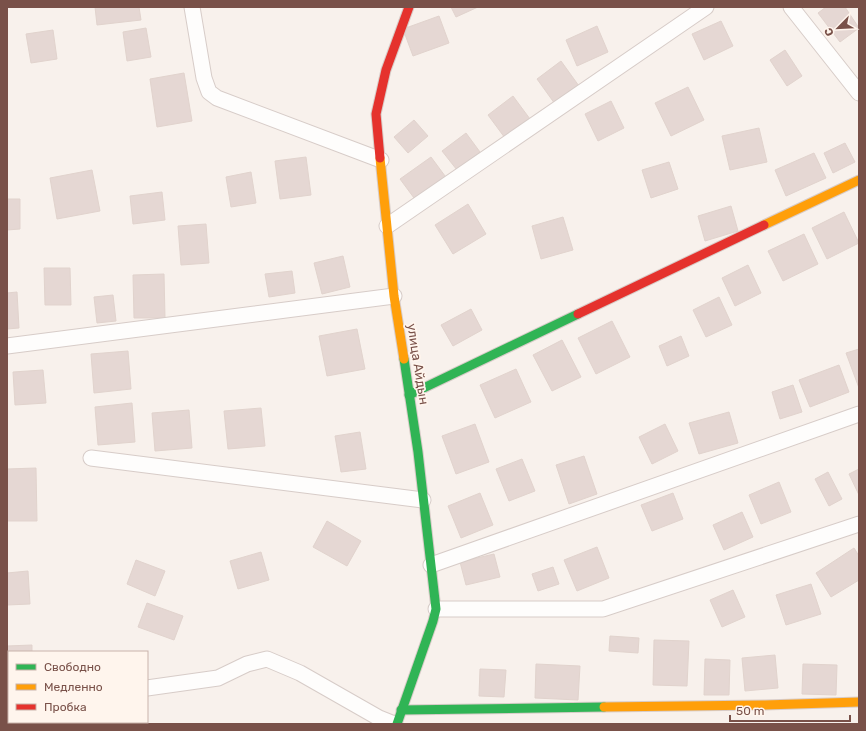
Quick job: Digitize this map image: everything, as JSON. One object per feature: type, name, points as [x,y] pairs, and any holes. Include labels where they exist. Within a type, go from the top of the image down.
[{"type":"street","points":[[192,7],[204,78],[208,92],[217,98],[380,160]]},
{"type":"street","name":"улица Айдын","points":[[395,724],[433,622],[436,609],[409,395],[394,296],[376,114],[386,70],[409,7]]},
{"type":"street","points":[[387,226],[706,7]]},
{"type":"street","points":[[791,7],[859,93]]},
{"type":"street","points":[[409,395],[859,180]]},
{"type":"street","points":[[7,346],[394,296]]},
{"type":"street","points":[[431,565],[859,414]]},
{"type":"street","points":[[91,458],[423,500]]},
{"type":"street","points":[[436,609],[603,609],[859,524]]},
{"type":"street","points":[[148,688],[218,678],[247,664],[267,659],[300,673],[379,718],[395,724]]},
{"type":"street","points":[[401,710],[765,705],[859,702]]},
{"type":"building","points":[[95,7],[139,7],[141,20],[97,25]]},
{"type":"building","points":[[451,7],[478,7],[456,17]]},
{"type":"building","points":[[826,7],[845,7],[859,28],[840,42],[818,13]]},
{"type":"building","points":[[439,16],[449,43],[413,56],[403,29]]},
{"type":"building","points":[[721,21],[733,46],[704,60],[692,34]]},
{"type":"building","points":[[597,26],[608,52],[577,66],[566,40]]},
{"type":"building","points":[[146,28],[151,57],[127,61],[123,32]]},
{"type":"building","points":[[53,30],[57,59],[31,63],[26,34]]},
{"type":"building","points":[[785,50],[802,76],[787,86],[770,60]]},
{"type":"building","points":[[561,61],[579,86],[555,104],[537,79]]},
{"type":"building","points":[[184,73],[192,121],[157,127],[150,79]]},
{"type":"building","points":[[688,87],[704,120],[671,136],[655,103]]},
{"type":"building","points":[[513,96],[530,119],[505,138],[488,115]]},
{"type":"building","points":[[611,101],[624,128],[598,141],[585,114]]},
{"type":"building","points":[[414,120],[428,136],[408,153],[394,137]]},
{"type":"building","points":[[759,128],[767,162],[730,170],[722,136]]},
{"type":"building","points":[[466,133],[480,152],[457,170],[442,151]]},
{"type":"building","points":[[845,143],[855,162],[833,173],[824,153]]},
{"type":"building","points":[[814,153],[826,178],[786,196],[775,170]]},
{"type":"building","points":[[306,157],[311,195],[280,199],[275,161]]},
{"type":"building","points":[[431,157],[448,180],[417,202],[400,179]]},
{"type":"building","points":[[669,162],[678,189],[651,198],[642,170]]},
{"type":"building","points":[[92,170],[100,211],[57,219],[50,178]]},
{"type":"building","points":[[251,172],[256,203],[231,207],[226,177]]},
{"type":"building","points":[[162,192],[165,220],[133,224],[130,196]]},
{"type":"building","points":[[7,199],[20,199],[20,229],[7,230]]},
{"type":"building","points":[[468,204],[486,234],[453,254],[435,225]]},
{"type":"building","points":[[731,206],[738,231],[705,241],[698,216]]},
{"type":"building","points":[[844,212],[859,243],[827,259],[812,228]]},
{"type":"building","points":[[563,217],[573,250],[541,259],[532,226]]},
{"type":"building","points":[[206,224],[209,263],[181,265],[178,226]]},
{"type":"building","points":[[804,234],[818,264],[783,281],[768,251]]},
{"type":"building","points":[[343,256],[350,287],[322,294],[314,263]]},
{"type":"building","points":[[748,265],[761,293],[735,306],[722,278]]},
{"type":"building","points":[[44,268],[70,268],[71,305],[45,305]]},
{"type":"building","points":[[292,271],[295,293],[269,297],[265,274]]},
{"type":"building","points":[[164,274],[165,318],[134,318],[133,275]]},
{"type":"building","points":[[17,292],[19,328],[7,329],[7,293]]},
{"type":"building","points":[[113,295],[116,321],[97,323],[94,297]]},
{"type":"building","points":[[719,297],[732,325],[706,337],[693,310]]},
{"type":"building","points":[[471,309],[482,330],[453,346],[441,325]]},
{"type":"building","points":[[612,321],[630,357],[596,374],[578,338]]},
{"type":"building","points":[[357,329],[365,369],[327,376],[319,336]]},
{"type":"building","points":[[681,336],[689,356],[667,366],[659,346]]},
{"type":"building","points":[[562,340],[581,377],[552,391],[533,355]]},
{"type":"building","points":[[859,349],[859,388],[846,353]]},
{"type":"building","points":[[128,351],[131,389],[94,393],[91,354]]},
{"type":"building","points":[[839,365],[849,392],[810,407],[799,380]]},
{"type":"building","points":[[516,369],[531,402],[495,418],[480,385]]},
{"type":"building","points":[[43,370],[46,403],[15,405],[13,372]]},
{"type":"building","points":[[793,385],[802,412],[780,419],[772,392]]},
{"type":"building","points":[[132,403],[135,442],[98,445],[95,407]]},
{"type":"building","points":[[261,408],[265,446],[228,449],[224,411]]},
{"type":"building","points":[[189,410],[192,448],[155,451],[152,413]]},
{"type":"building","points":[[729,412],[738,443],[699,454],[689,423]]},
{"type":"building","points":[[475,424],[489,462],[456,474],[442,436]]},
{"type":"building","points":[[665,424],[678,451],[652,464],[639,437]]},
{"type":"building","points":[[360,432],[366,469],[341,472],[335,436]]},
{"type":"building","points":[[584,456],[597,494],[569,504],[556,465]]},
{"type":"building","points":[[522,459],[535,491],[509,501],[496,469]]},
{"type":"building","points":[[36,468],[37,521],[7,521],[7,469]]},
{"type":"building","points":[[859,469],[859,495],[849,474]]},
{"type":"building","points":[[828,472],[842,499],[829,506],[815,479]]},
{"type":"building","points":[[779,482],[791,512],[761,524],[749,495]]},
{"type":"building","points":[[480,493],[493,525],[461,538],[448,506]]},
{"type":"building","points":[[673,493],[683,519],[652,531],[641,505]]},
{"type":"building","points":[[742,512],[753,537],[724,550],[713,525]]},
{"type":"building","points":[[327,521],[361,541],[347,566],[313,547]]},
{"type":"building","points":[[597,547],[609,578],[577,591],[564,560]]},
{"type":"building","points":[[854,548],[859,556],[859,580],[831,597],[816,573]]},
{"type":"building","points":[[261,552],[269,580],[238,589],[230,561]]},
{"type":"building","points":[[494,554],[500,577],[466,585],[460,562]]},
{"type":"building","points":[[136,560],[165,571],[155,596],[127,584]]},
{"type":"building","points":[[553,567],[559,584],[538,591],[532,574]]},
{"type":"building","points":[[28,571],[30,604],[7,605],[7,573]]},
{"type":"building","points":[[811,584],[821,614],[786,625],[776,595]]},
{"type":"building","points":[[733,590],[745,617],[722,627],[710,600]]},
{"type":"building","points":[[147,603],[183,616],[174,640],[138,627]]},
{"type":"building","points":[[610,636],[639,638],[638,653],[609,651]]},
{"type":"building","points":[[654,640],[689,641],[687,686],[653,685]]},
{"type":"building","points":[[32,645],[32,651],[8,651],[8,679],[7,679],[7,646]]},
{"type":"building","points":[[775,655],[778,688],[745,691],[742,658]]},
{"type":"building","points":[[705,659],[730,660],[729,695],[704,695]]},
{"type":"building","points":[[536,664],[580,666],[578,700],[535,698]]},
{"type":"building","points":[[803,664],[837,665],[836,695],[802,694]]},
{"type":"building","points":[[480,669],[506,670],[504,697],[479,696]]},
{"type":"building","points":[[8,693],[8,723],[38,724],[7,724]]},
{"type":"traffic: fast","points":[[409,395],[578,314]]},
{"type":"traffic: fast","points":[[397,724],[436,609],[418,452],[404,359]]},
{"type":"traffic: fast","points":[[401,710],[604,707]]},
{"type":"traffic: slow","points":[[380,158],[394,296],[404,359]]},
{"type":"traffic: slow","points":[[764,225],[859,180]]},
{"type":"traffic: slow","points":[[604,707],[859,702]]},
{"type":"traffic: jam","points":[[380,158],[376,114],[386,70],[409,7]]},
{"type":"traffic: jam","points":[[578,314],[764,225]]}]
